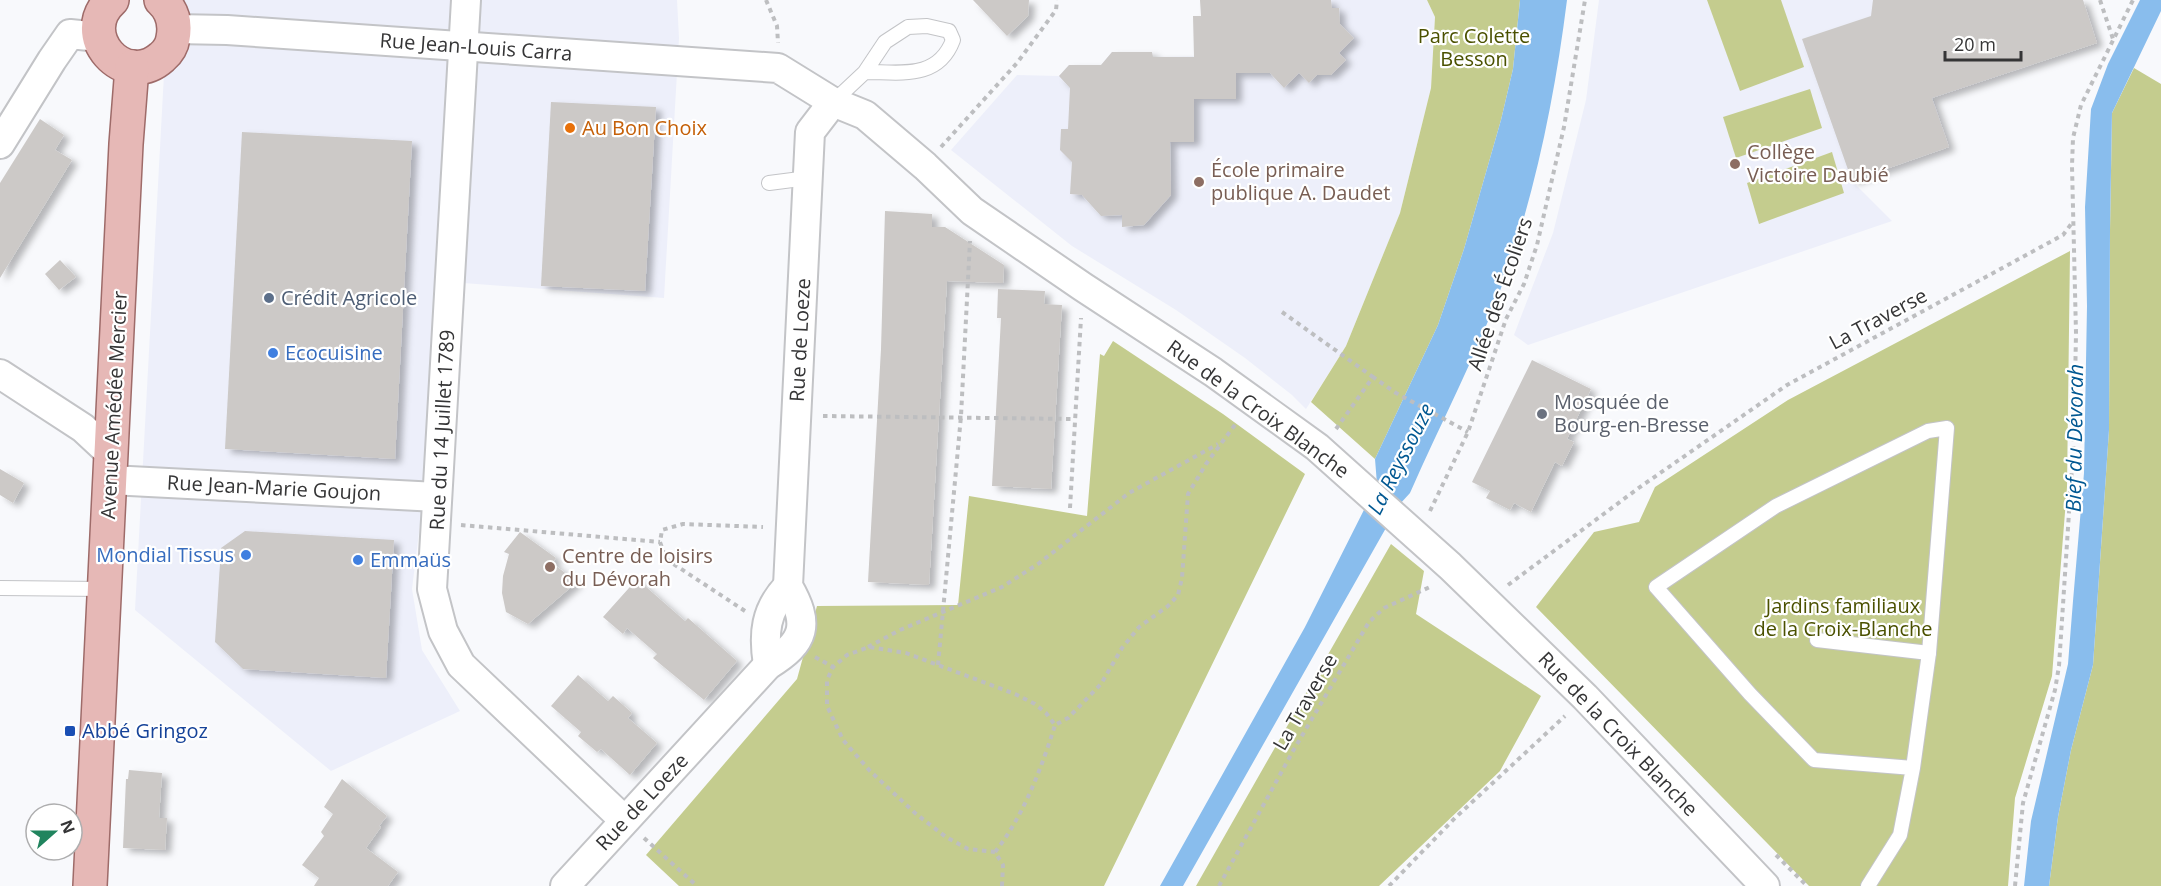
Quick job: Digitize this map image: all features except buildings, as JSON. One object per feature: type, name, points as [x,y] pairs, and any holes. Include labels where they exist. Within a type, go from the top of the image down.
[{"type":"main road","points":[[112,0],[101,14],[99,36],[103,48],[111,57],[121,64],[132,67],[151,64],[167,53],[173,41],[168,14]]},
{"type":"main road","name":"Avenue Amédée Mercier","points":[[90,886],[126,144],[132,67]]},
{"type":"street","name":"Rue du 14 Juillet 1789","points":[[466,0],[432,589],[443,631],[461,665],[624,820]]},
{"type":"street","name":"Rue Jean-Louis Carra","points":[[168,14],[227,30],[778,68]]},
{"type":"street","points":[[0,144],[70,34],[99,36]]},
{"type":"street","name":"Rue de la Croix Blanche","points":[[778,68],[833,102],[865,115],[925,166],[972,211],[1213,372],[1317,447],[1450,566],[1585,697],[1765,886]]},
{"type":"street","name":"Rue de Loeze","points":[[565,886],[768,665],[787,654],[798,642],[801,626],[800,606],[788,586],[810,132],[833,102]]},
{"type":"street","points":[[0,374],[83,428],[111,467]]},
{"type":"street","name":"Rue Jean-Marie Goujon","points":[[111,467],[437,510]]},
{"type":"street","points":[[768,665],[765,644],[766,624],[770,611],[788,586]]},
{"type":"lane","points":[[833,102],[865,72],[885,42],[908,27],[927,26],[949,31],[952,40],[948,53],[931,68],[915,72],[865,72]]},
{"type":"lane","points":[[769,183],[808,178]]},
{"type":"lane","points":[[1869,886],[1900,835],[1913,768],[1929,653],[1947,428],[1928,431],[1776,506],[1656,587],[1750,694],[1814,760],[1913,768]]},
{"type":"lane","points":[[0,588],[105,589]]},
{"type":"lane","points":[[1817,640],[1929,653]]},
{"type":"path","points":[[766,0],[777,26],[778,68]]},
{"type":"path","points":[[925,166],[1017,63],[1056,10],[1057,0]]},
{"type":"path","name":"Allée des Écoliers","points":[[1427,517],[1468,432],[1503,328],[1524,284],[1537,245],[1568,107],[1586,0]]},
{"type":"path","points":[[2100,0],[2113,40]]},
{"type":"path","points":[[2015,886],[2023,803],[2055,690],[2059,666],[2074,436],[2076,333],[2072,166],[2076,127],[2081,105],[2133,0]]},
{"type":"path","points":[[938,665],[961,416],[972,211]]},
{"type":"path","name":"La Traverse","points":[[1508,585],[1640,487],[1787,385],[2063,235],[2070,228],[2073,220]]},
{"type":"path","points":[[1070,508],[1083,287]]},
{"type":"path","points":[[1282,312],[1396,393],[1468,432]]},
{"type":"path","points":[[1317,447],[1332,434],[1373,378]]},
{"type":"path","points":[[796,416],[1074,419]]},
{"type":"path","points":[[864,649],[900,630],[1002,586],[1038,564],[1129,493],[1218,445],[1239,421]]},
{"type":"path","points":[[995,852],[1006,838],[1042,765],[1055,725],[1074,713],[1101,684],[1122,648],[1139,627],[1168,606],[1178,595],[1182,578],[1188,494],[1227,435]]},
{"type":"path","points":[[437,510],[660,542]]},
{"type":"path","points":[[766,624],[666,559],[660,542],[662,530],[682,524],[791,528]]},
{"type":"path","name":"La Traverse","points":[[1220,886],[1293,751],[1369,622],[1384,608],[1435,585],[1450,566]]},
{"type":"path","points":[[995,852],[968,849],[946,837],[915,813],[870,771],[843,740],[827,706],[827,680],[833,667],[848,655],[869,647],[906,653],[1015,694],[1035,704],[1055,725]]},
{"type":"path","points":[[1389,886],[1455,818],[1585,697]]},
{"type":"path","points":[[624,820],[697,886]]},
{"type":"path","points":[[995,852],[1003,865],[1002,886]]},
{"type":"shaded area","points":[[168,0],[677,0],[679,38],[664,298],[450,282],[412,589],[422,650],[460,711],[331,771],[135,610]]},
{"type":"shaded area","name":"École primaire publique A. Daudet","points":[[1200,0],[1427,0],[1435,17],[1431,88],[1400,213],[1346,346],[1306,409],[1245,358],[1176,310],[1072,246],[951,150],[1017,75],[1059,76],[1069,65],[1101,65],[1112,52],[1152,52],[1153,57],[1235,56],[1204,16]]},
{"type":"shaded area","name":"Collège Victoire Daubié","points":[[1599,0],[2083,0],[2097,43],[1933,98],[1949,147],[1852,181],[1892,221],[1528,345],[1514,335],[1553,233],[1586,100]]},
{"type":"green space","name":"Parc Colette Besson","points":[[1427,0],[1520,0],[1513,69],[1501,120],[1464,249],[1438,325],[1375,459],[1311,402],[1346,346],[1400,213],[1431,88],[1435,17]]},
{"type":"green space","points":[[1707,0],[1781,0],[1804,67],[1740,91]]},
{"type":"green space","points":[[2134,68],[2161,84],[2161,886],[2049,886],[2058,817],[2071,750],[2093,665],[2109,430],[2112,113]]},
{"type":"green space","points":[[1810,89],[1822,128],[1736,158],[1723,117]]},
{"type":"green space","points":[[1832,152],[1844,193],[1759,224],[1747,183]]},
{"type":"green space","name":"Jardins familiaux de la Croix-Blanche","points":[[2070,251],[2067,487],[2052,676],[2015,798],[2008,886],[1809,886],[1536,607],[1594,532],[1639,522],[1655,487],[1788,400]]},
{"type":"green space","points":[[1113,341],[1223,414],[1305,474],[1104,886],[679,886],[646,855],[797,679],[817,606],[958,605],[969,496],[1087,516],[1100,354],[1104,356]]},
{"type":"green space","points":[[1391,544],[1424,571],[1416,614],[1541,696],[1500,771],[1379,886],[1196,886]]},
{"type":"water","name":"La Reyssouze","points":[[1520,0],[1567,0],[1557,71],[1535,177],[1526,212],[1494,307],[1410,493],[1399,505],[1183,886],[1160,886],[1305,627],[1377,484],[1375,459],[1438,325],[1464,249],[1501,120],[1513,69]]},
{"type":"water","points":[[2140,0],[2161,0],[2161,11],[2112,113],[2109,430],[2093,665],[2071,750],[2058,817],[2049,886],[2024,886],[2031,821],[2068,664],[2084,473],[2087,306],[2085,207],[2091,109],[2108,64]]},
{"type":"place","name":"Au Bon Choix","points":[[570,128]]},
{"type":"place","name":"Collège Victoire Daubié","points":[[1735,164]]},
{"type":"place","name":"École primaire publique A. Daudet","points":[[1199,182]]},
{"type":"place","name":"Crédit Agricole","points":[[269,298]]},
{"type":"place","name":"Ecocuisine","points":[[273,353]]},
{"type":"place","name":"Mosquée de Bourg-en-Bresse","points":[[1542,414]]},
{"type":"place","name":"Mondial Tissus","points":[[246,555]]},
{"type":"place","name":"Emmaüs","points":[[358,560]]},
{"type":"place","name":"Centre de loisirs du Dévorah","points":[[550,567]]},
{"type":"place","name":"Abbé Gringoz","points":[[70,731]]},
{"type":"water label","name":"Bief du Dévorah","points":[[2075,438]]}]
